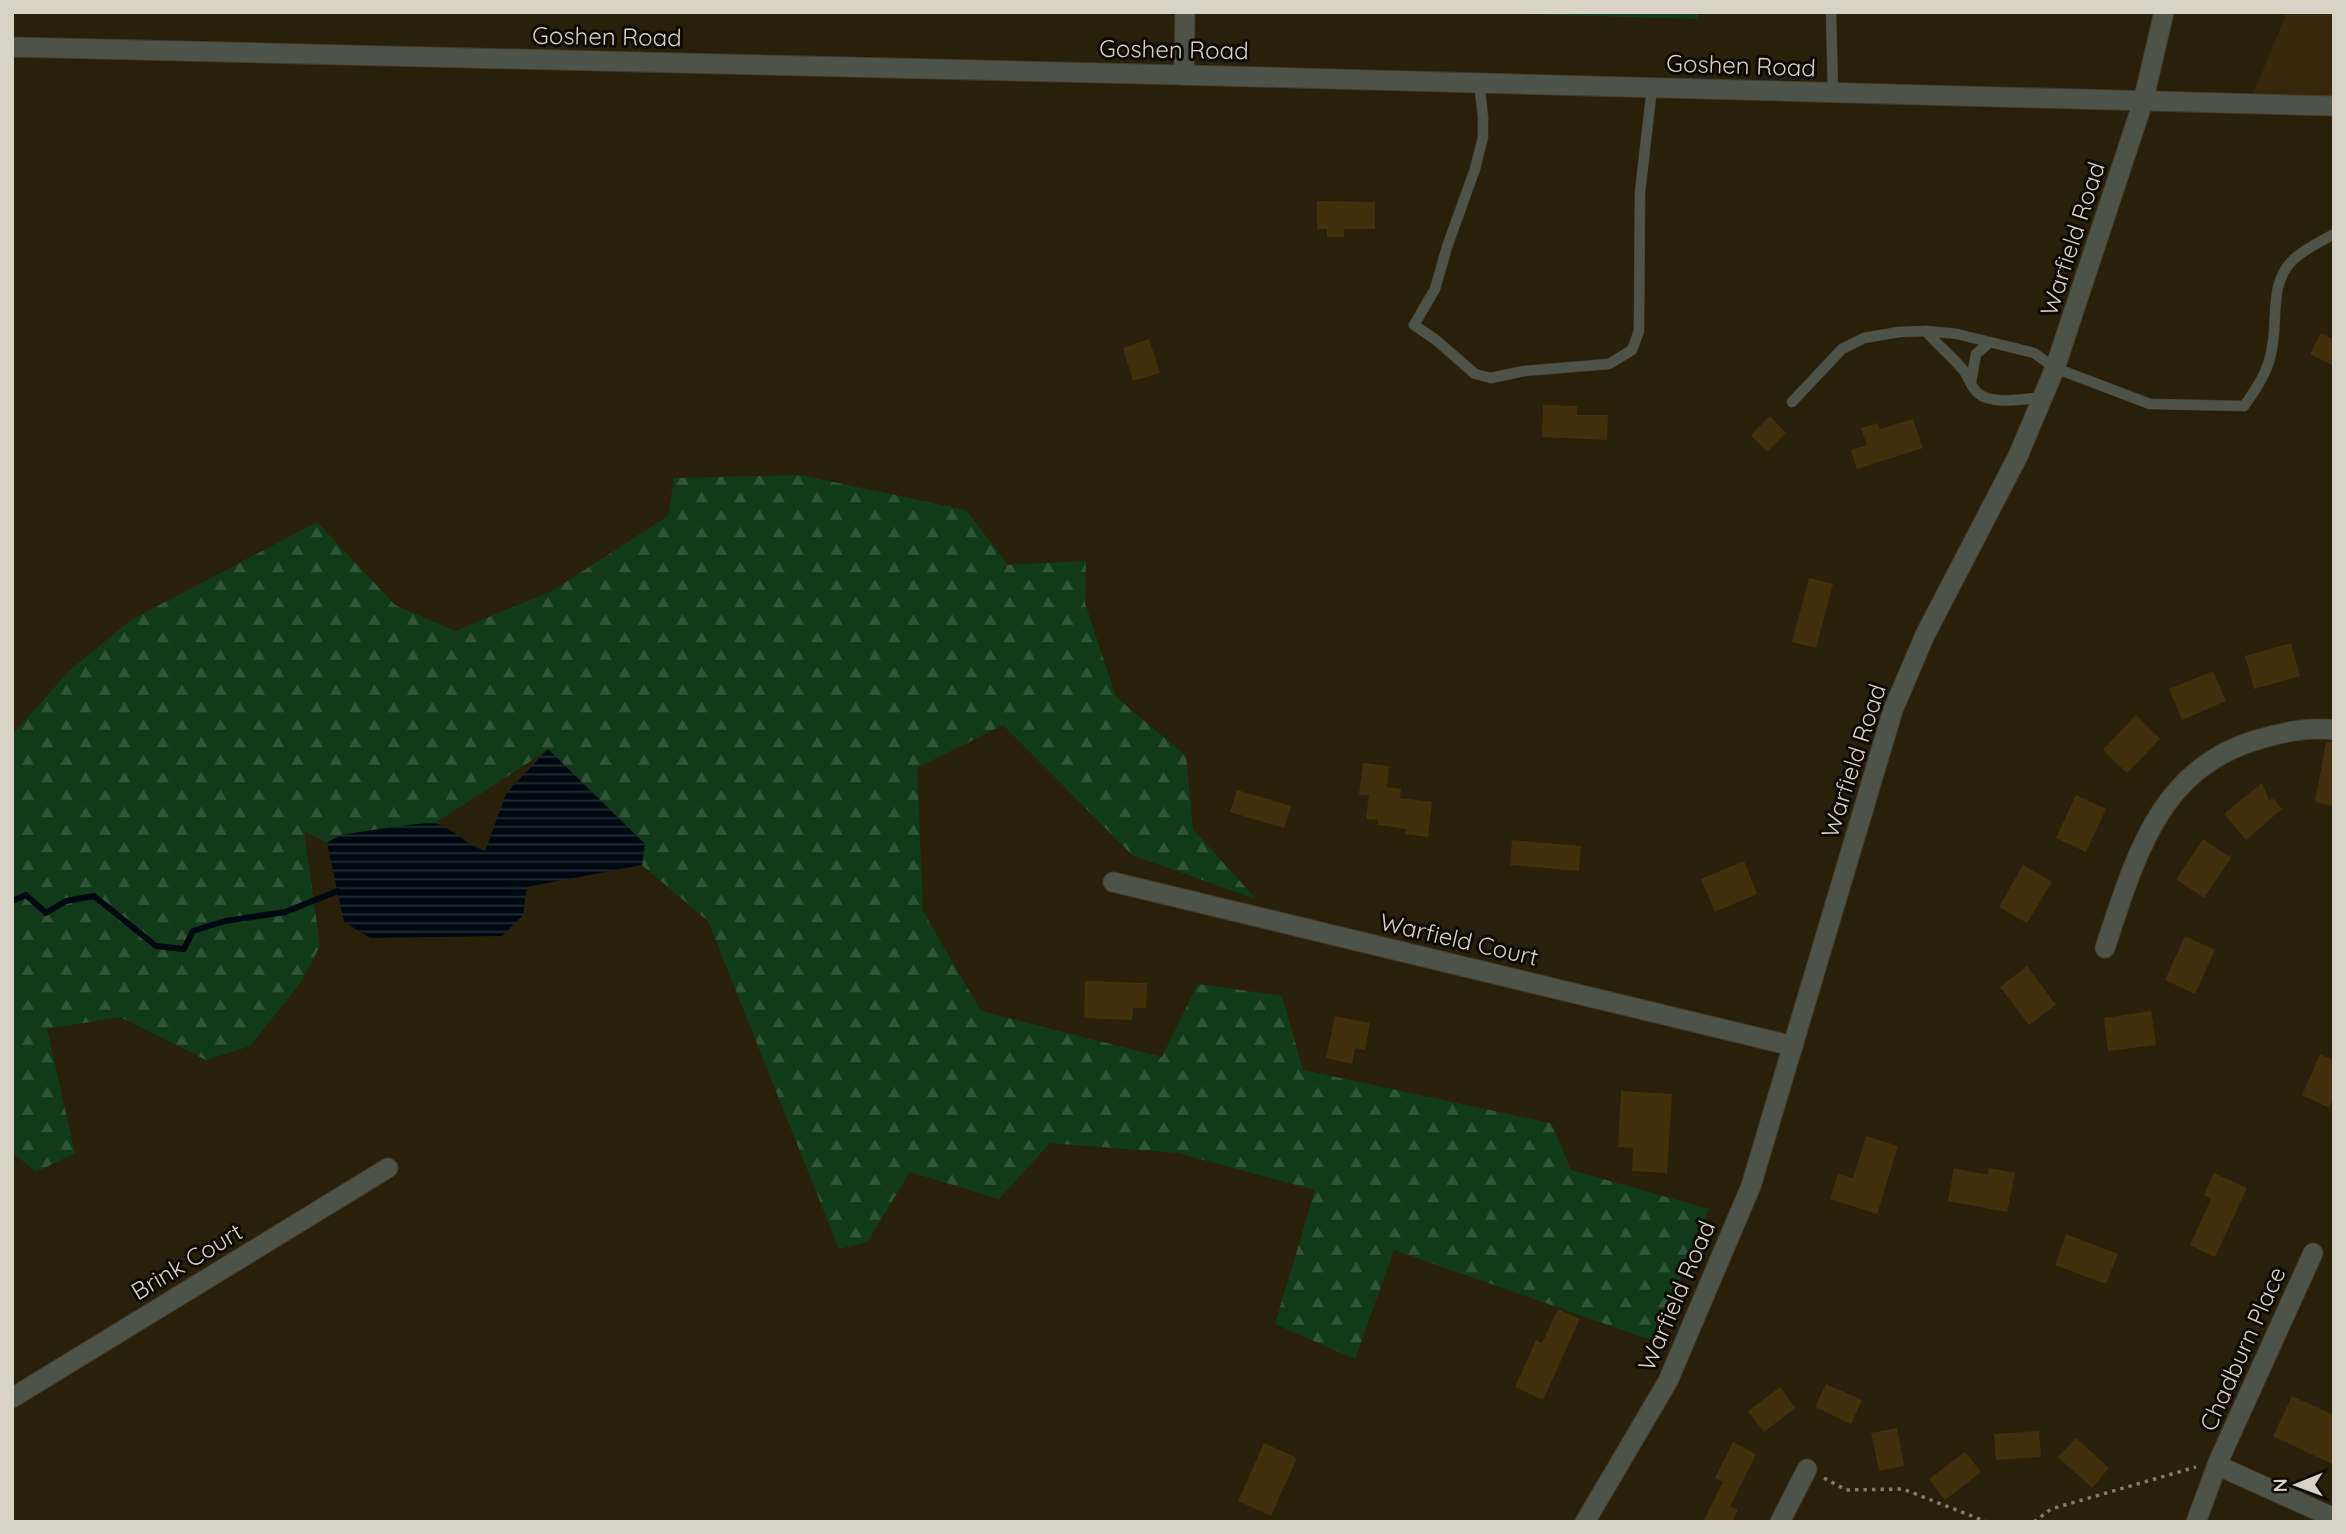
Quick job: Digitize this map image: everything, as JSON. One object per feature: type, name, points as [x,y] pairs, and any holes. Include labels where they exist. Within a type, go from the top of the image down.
[{"type":"street","points":[[1184,75],[1185,12]]},
{"type":"street","name":"Warfield Road","points":[[1585,1522],[1668,1381],[1751,1186],[1893,710],[1925,635],[2018,456],[2055,368],[2143,102],[2164,12]]},
{"type":"street","name":"Goshen Road","points":[[12,47],[2334,106]]},
{"type":"street","points":[[2105,948],[2137,853],[2157,817],[2183,782],[2208,762],[2241,744],[2283,732],[2334,730]]},
{"type":"street","name":"Warfield Court","points":[[1113,883],[1793,1046]]},
{"type":"street","name":"Brink Court","points":[[12,1398],[388,1168]]},
{"type":"street","name":"Chadburn Place","points":[[2196,1522],[2219,1463],[2313,1253]]},
{"type":"street","name":"Chadburn Place","points":[[2219,1463],[2334,1518]]},
{"type":"street","points":[[1780,1522],[1807,1469]]},
{"type":"lane","points":[[1830,12],[1833,93]]},
{"type":"lane","points":[[1479,83],[1483,136],[1475,169],[1434,289],[1414,325],[1475,374],[1490,379],[1524,371],[1609,364],[1632,350],[1639,331],[1640,192],[1652,88]]},
{"type":"lane","points":[[1792,402],[1842,349],[1864,338],[1926,331],[1957,334],[2034,353],[2055,368],[2150,404],[2244,406],[2267,369],[2273,347],[2276,296],[2280,279],[2291,261],[2334,233]]},
{"type":"lane","points":[[1926,331],[1963,370],[1981,396],[2010,401],[2043,397]]},
{"type":"lane","points":[[1971,383],[1976,354],[1990,342]]},
{"type":"path","points":[[2034,1522],[2051,1509],[2219,1463]]},
{"type":"path","points":[[1807,1469],[1846,1490],[1903,1489],[1987,1522]]},
{"type":"shaded area","points":[[2287,12],[2334,12],[2334,99],[2252,97]]},
{"type":"shaded area","points":[[548,749],[645,844],[642,865],[527,887],[523,915],[502,936],[370,938],[344,922],[327,843],[340,835],[431,823],[444,827],[485,851],[506,794]]},
{"type":"green space","points":[[1449,12],[1697,12],[1699,19]]},
{"type":"green space","points":[[800,475],[966,510],[1008,565],[1086,561],[1085,603],[1116,697],[1186,756],[1193,829],[1256,899],[1132,855],[1003,725],[917,768],[923,911],[981,1011],[1162,1057],[1198,984],[1282,996],[1303,1070],[1551,1123],[1571,1170],[1709,1209],[1654,1341],[1394,1250],[1355,1359],[1275,1324],[1315,1190],[1178,1153],[1050,1143],[999,1199],[910,1172],[867,1242],[839,1249],[708,921],[642,865],[645,844],[548,750],[435,823],[340,835],[327,843],[304,831],[320,946],[299,985],[250,1046],[206,1060],[120,1017],[47,1029],[75,1153],[36,1172],[12,1152],[12,735],[70,670],[131,620],[317,522],[395,605],[455,631],[552,591],[668,516],[674,478]]},
{"type":"building","points":[[1317,201],[1375,202],[1375,229],[1344,229],[1344,237],[1327,237],[1327,229],[1317,229]]},
{"type":"building","points":[[2321,333],[2334,340],[2334,366],[2310,354]]},
{"type":"building","points":[[1149,339],[1160,373],[1133,381],[1123,348]]},
{"type":"building","points":[[1543,405],[1577,406],[1577,415],[1608,415],[1607,440],[1542,437]]},
{"type":"building","points":[[1770,416],[1786,433],[1767,452],[1751,435]]},
{"type":"building","points":[[1913,419],[1923,448],[1857,469],[1851,450],[1867,445],[1861,428],[1878,423],[1880,429]]},
{"type":"building","points":[[1809,578],[1833,584],[1816,648],[1792,642]]},
{"type":"building","points":[[2291,643],[2300,676],[2254,689],[2245,656]]},
{"type":"building","points":[[2213,671],[2226,701],[2182,720],[2169,689]]},
{"type":"building","points":[[2136,715],[2160,739],[2127,773],[2103,750]]},
{"type":"building","points":[[2326,742],[2334,742],[2334,806],[2315,802]]},
{"type":"building","points":[[1363,763],[1389,766],[1387,787],[1401,789],[1400,798],[1432,802],[1428,837],[1405,834],[1406,829],[1378,825],[1378,820],[1366,819],[1369,795],[1359,794]]},
{"type":"building","points":[[2262,783],[2269,800],[2274,799],[2282,809],[2246,840],[2224,814]]},
{"type":"building","points":[[1237,790],[1291,806],[1284,828],[1230,812]]},
{"type":"building","points":[[2076,795],[2106,809],[2086,852],[2056,838]]},
{"type":"building","points":[[2203,839],[2231,858],[2204,898],[2176,879]]},
{"type":"building","points":[[1512,840],[1581,846],[1579,871],[1510,865]]},
{"type":"building","points":[[1744,861],[1757,894],[1715,912],[1701,879]]},
{"type":"building","points":[[2023,865],[2052,882],[2027,923],[1999,907]]},
{"type":"building","points":[[2185,936],[2215,950],[2195,994],[2165,980]]},
{"type":"building","points":[[2027,966],[2056,1005],[2029,1025],[2000,987]]},
{"type":"building","points":[[1085,981],[1147,983],[1146,1008],[1133,1008],[1132,1020],[1084,1018]]},
{"type":"building","points":[[2151,1011],[2156,1045],[2108,1051],[2104,1018]]},
{"type":"building","points":[[1335,1016],[1370,1023],[1365,1050],[1355,1048],[1352,1064],[1326,1058]]},
{"type":"building","points":[[2320,1054],[2334,1060],[2334,1097],[2329,1108],[2302,1095]]},
{"type":"building","points":[[1621,1091],[1672,1094],[1667,1173],[1632,1171],[1633,1148],[1618,1147]]},
{"type":"building","points":[[1866,1136],[1898,1146],[1877,1214],[1830,1199],[1838,1174],[1853,1178]]},
{"type":"building","points":[[1954,1168],[1988,1175],[1989,1168],[2015,1173],[2007,1212],[1948,1201]]},
{"type":"building","points":[[2214,1173],[2247,1188],[2215,1257],[2190,1245],[2211,1199],[2204,1195]]},
{"type":"building","points":[[2066,1234],[2118,1254],[2106,1284],[2055,1265]]},
{"type":"building","points":[[1558,1309],[1580,1319],[1543,1400],[1515,1387],[1536,1340],[1542,1343]]},
{"type":"building","points":[[1826,1384],[1862,1400],[1851,1424],[1815,1407]]},
{"type":"building","points":[[1780,1387],[1795,1408],[1764,1432],[1748,1411]]},
{"type":"building","points":[[2292,1396],[2334,1415],[2334,1465],[2273,1436]]},
{"type":"building","points":[[1897,1428],[1904,1466],[1879,1471],[1871,1433]]},
{"type":"building","points":[[2039,1431],[2041,1457],[1996,1460],[1994,1434]]},
{"type":"building","points":[[2076,1438],[2109,1468],[2092,1488],[2058,1457]]},
{"type":"building","points":[[1733,1442],[1756,1454],[1730,1506],[1738,1510],[1732,1522],[1703,1522],[1723,1482],[1715,1478]]},
{"type":"building","points":[[1264,1443],[1297,1458],[1271,1516],[1238,1501]]},
{"type":"building","points":[[1965,1452],[1981,1472],[1945,1500],[1929,1479]]},
{"type":"waterway","points":[[12,901],[26,895],[46,913],[66,901],[94,896],[156,946],[184,949],[193,931],[225,921],[285,912],[338,891]]}]
